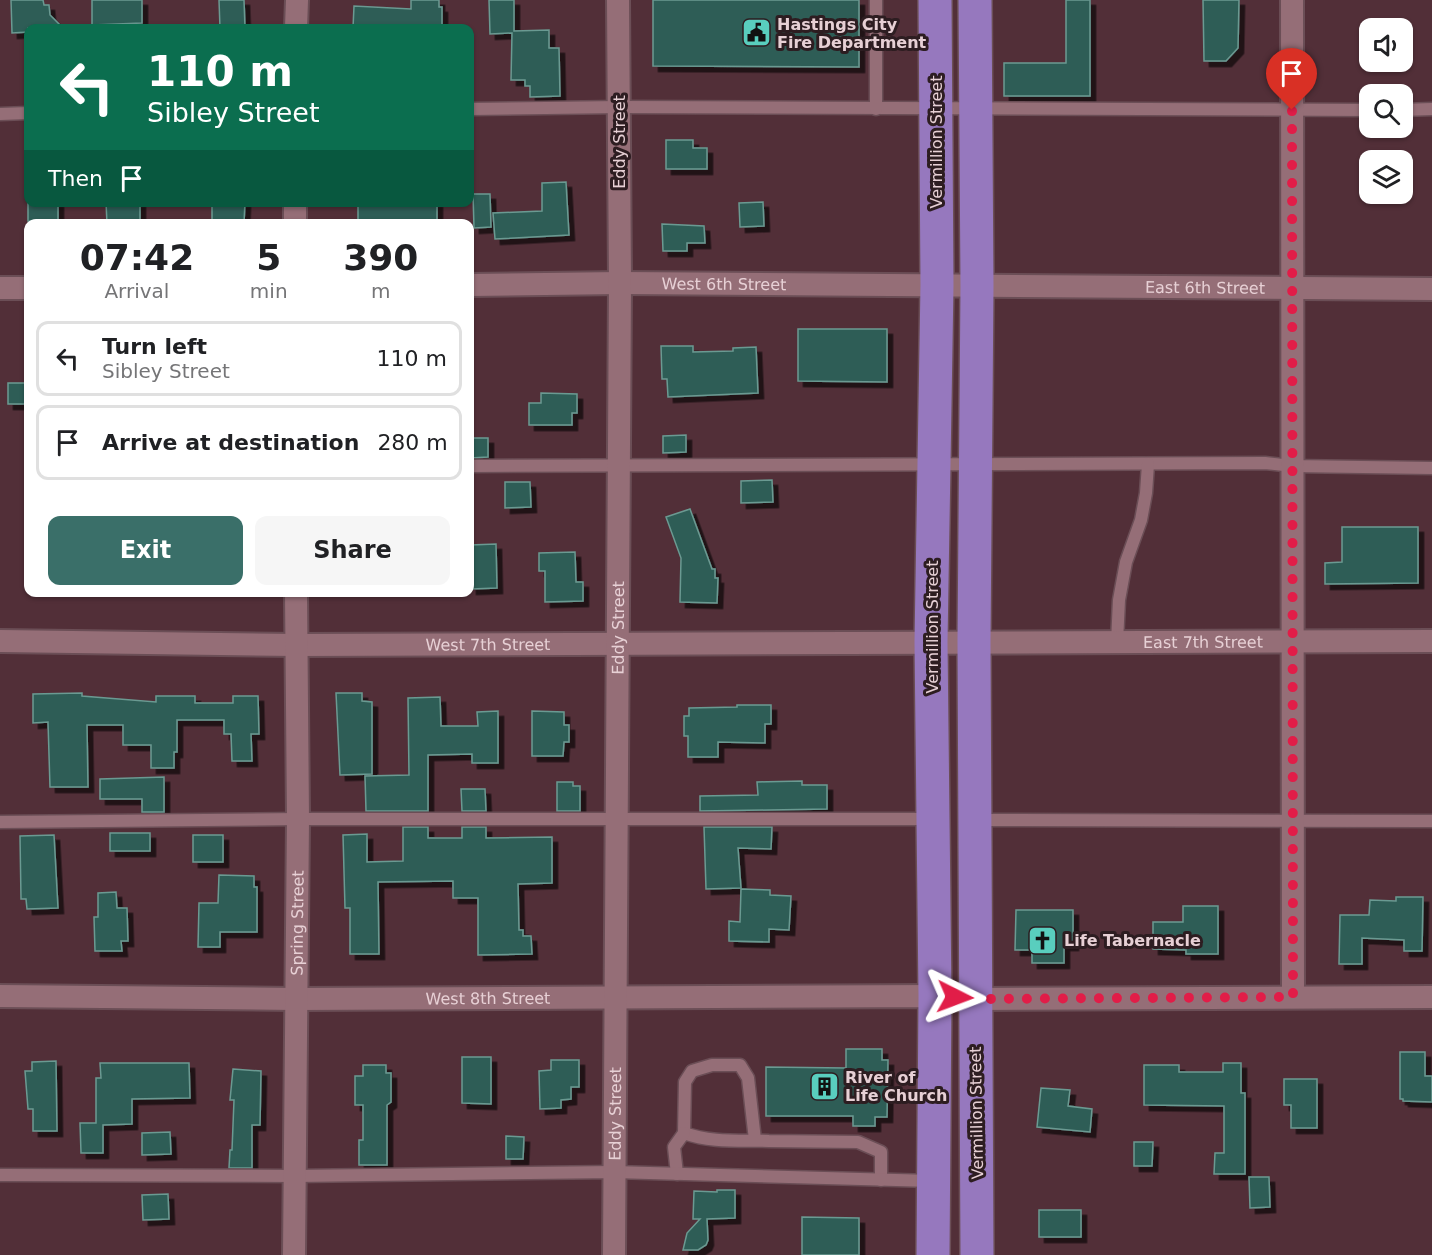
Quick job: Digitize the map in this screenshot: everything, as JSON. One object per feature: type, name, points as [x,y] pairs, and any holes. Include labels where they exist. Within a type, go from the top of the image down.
[{"type":"highway","name":"Vermillion Street","points":[[933,1255],[935,996],[931,642],[937,285],[935,0]]},
{"type":"highway","name":"Vermillion Street","points":[[975,0],[977,286],[974,642],[977,1255]]},
{"type":"street","points":[[296,24],[297,0]]},
{"type":"street","name":"Eddy Street","points":[[614,1255],[620,283],[618,0]]},
{"type":"street","points":[[1292,0],[1293,997]]},
{"type":"street","name":"West 6th Street","points":[[474,285],[620,283],[977,286]]},
{"type":"street","name":"East 6th Street","points":[[977,286],[1292,290],[1432,289]]},
{"type":"street","points":[[0,288],[24,288]]},
{"type":"street","name":"Spring Street","points":[[294,1255],[298,819],[296,597]]},
{"type":"street","name":"West 7th Street","points":[[0,641],[296,645],[974,642]]},
{"type":"street","name":"East 7th Street","points":[[974,642],[1432,641]]},
{"type":"street","name":"West 8th Street","points":[[0,996],[296,999],[935,996],[975,999],[1432,997]]},
{"type":"lane","points":[[876,0],[876,109]]},
{"type":"lane","points":[[474,109],[620,107],[1359,110]]},
{"type":"lane","points":[[1413,110],[1432,110]]},
{"type":"lane","points":[[0,114],[24,113]]},
{"type":"lane","points":[[1117,642],[1119,600],[1126,562],[1141,520],[1148,464]]},
{"type":"lane","points":[[474,466],[1265,464],[1432,468]]},
{"type":"lane","points":[[0,822],[298,819],[932,819]]},
{"type":"lane","points":[[975,820],[1432,821]]},
{"type":"lane","points":[[677,1173],[674,1147],[684,1133],[685,1082],[692,1071],[712,1065],[740,1065],[748,1078],[755,1140]]},
{"type":"lane","points":[[684,1133],[699,1139],[858,1142],[881,1152],[881,1180]]},
{"type":"lane","points":[[0,1175],[295,1176],[614,1172],[934,1181]]},
{"type":"building","points":[[11,0],[43,0],[44,5],[49,5],[50,15],[59,24],[24,24],[24,32],[12,33]]},
{"type":"building","points":[[92,0],[142,0],[142,23],[92,24]]},
{"type":"building","points":[[219,0],[244,0],[245,24],[220,24]]},
{"type":"building","points":[[411,0],[439,0],[439,7],[442,7],[442,24],[353,24],[354,6],[411,9]]},
{"type":"building","points":[[489,0],[514,0],[514,31],[549,30],[549,48],[559,48],[560,96],[530,97],[530,86],[525,86],[525,80],[511,80],[512,33],[490,34]]},
{"type":"building","name":"Hastings City Fire Department","points":[[653,0],[859,0],[859,67],[653,66]]},
{"type":"building","points":[[1066,0],[1090,0],[1090,96],[1004,96],[1004,63],[1066,63]]},
{"type":"building","points":[[1203,0],[1239,0],[1238,48],[1226,61],[1204,61]]},
{"type":"building","points":[[666,140],[693,140],[693,148],[707,148],[707,169],[666,169]]},
{"type":"building","points":[[566,182],[569,235],[495,239],[493,213],[542,211],[542,183]]},
{"type":"building","points":[[474,194],[490,194],[491,227],[474,228]]},
{"type":"building","points":[[763,202],[764,226],[740,227],[739,203]]},
{"type":"building","points":[[28,207],[58,207],[58,219],[28,219]]},
{"type":"building","points":[[106,207],[140,207],[140,219],[107,219]]},
{"type":"building","points":[[212,207],[245,207],[244,219],[212,219]]},
{"type":"building","points":[[358,207],[437,207],[437,219],[358,219]]},
{"type":"building","points":[[662,224],[704,226],[705,243],[687,243],[687,251],[663,251]]},
{"type":"building","points":[[798,329],[887,329],[887,382],[798,381]]},
{"type":"building","points":[[661,346],[693,346],[693,352],[733,351],[733,348],[756,347],[758,393],[668,397],[667,379],[662,379]]},
{"type":"building","points":[[8,383],[24,383],[24,404],[8,404]]},
{"type":"building","points":[[541,393],[577,394],[577,413],[572,413],[572,425],[529,425],[529,403],[541,403]]},
{"type":"building","points":[[686,435],[686,452],[663,453],[663,436]]},
{"type":"building","points":[[474,438],[488,438],[488,457],[474,458]]},
{"type":"building","points":[[772,480],[773,502],[741,503],[741,481]]},
{"type":"building","points":[[505,482],[530,482],[531,507],[505,508]]},
{"type":"building","points":[[690,509],[712,569],[715,569],[715,578],[718,578],[717,603],[680,602],[681,558],[666,517]]},
{"type":"building","points":[[1342,527],[1418,527],[1418,583],[1325,584],[1325,563],[1342,562]]},
{"type":"building","points":[[496,544],[497,588],[474,589],[474,545]]},
{"type":"building","points":[[575,552],[576,582],[583,582],[583,601],[545,602],[545,571],[539,571],[539,553]]},
{"type":"building","points":[[82,693],[82,696],[156,702],[156,696],[195,696],[195,703],[233,703],[233,696],[258,696],[259,734],[251,734],[252,761],[232,761],[231,734],[224,734],[224,720],[177,720],[177,752],[174,752],[174,768],[151,768],[151,745],[123,745],[123,725],[87,725],[88,787],[50,787],[48,722],[33,723],[33,694]]},
{"type":"building","points":[[336,693],[362,693],[362,701],[372,702],[372,774],[340,775]]},
{"type":"building","points":[[440,697],[441,726],[478,726],[477,712],[498,711],[498,763],[472,763],[472,754],[428,755],[428,811],[366,811],[365,776],[409,775],[408,698]]},
{"type":"building","points":[[737,705],[771,705],[771,724],[765,724],[765,743],[718,742],[718,757],[688,757],[688,736],[684,736],[684,716],[689,716],[689,708],[737,707]]},
{"type":"building","points":[[532,711],[564,712],[564,725],[569,725],[569,742],[564,742],[563,756],[532,756]]},
{"type":"building","points":[[164,777],[164,812],[142,812],[142,799],[100,799],[100,779]]},
{"type":"building","points":[[802,781],[802,785],[827,785],[827,809],[700,811],[700,796],[758,795],[757,782]]},
{"type":"building","points":[[557,782],[573,782],[573,786],[580,786],[580,811],[557,811]]},
{"type":"building","points":[[461,789],[485,789],[486,811],[462,811]]},
{"type":"building","points":[[403,827],[428,827],[428,838],[462,838],[462,827],[486,827],[486,838],[552,837],[552,883],[518,884],[519,930],[523,930],[523,936],[531,936],[532,954],[478,955],[478,898],[453,898],[453,881],[378,882],[379,954],[350,954],[350,908],[345,908],[343,835],[367,834],[367,862],[403,861]]},
{"type":"building","points":[[704,827],[772,827],[771,849],[738,848],[741,888],[706,889]]},
{"type":"building","points":[[110,833],[150,833],[150,851],[110,851]]},
{"type":"building","points":[[54,835],[58,908],[27,909],[26,899],[21,899],[20,836]]},
{"type":"building","points":[[193,835],[223,835],[223,862],[193,862]]},
{"type":"building","points":[[219,875],[254,876],[254,887],[257,887],[257,932],[220,932],[220,947],[198,947],[199,903],[218,903]]},
{"type":"building","points":[[741,889],[770,890],[770,895],[791,896],[789,930],[769,929],[769,942],[729,941],[729,921],[740,922]]},
{"type":"building","points":[[116,892],[117,908],[127,908],[128,941],[121,941],[122,951],[95,951],[94,917],[98,917],[98,893]]},
{"type":"building","points":[[1396,897],[1423,897],[1422,951],[1404,951],[1404,940],[1362,938],[1362,964],[1339,964],[1340,915],[1369,915],[1370,900],[1396,901]]},
{"type":"building","points":[[1183,906],[1218,906],[1218,954],[1186,954],[1186,950],[1153,949],[1153,922],[1183,922]]},
{"type":"building","name":"Life Tabernacle","points":[[1016,910],[1073,910],[1073,945],[1064,945],[1064,963],[1032,963],[1032,950],[1015,950]]},
{"type":"building","name":"River of Life Church","points":[[846,1049],[882,1049],[882,1060],[888,1060],[887,1117],[875,1117],[875,1126],[853,1126],[853,1116],[766,1116],[766,1067],[846,1068]]},
{"type":"building","points":[[1400,1052],[1425,1052],[1425,1076],[1432,1076],[1432,1102],[1400,1099]]},
{"type":"building","points":[[462,1057],[491,1057],[491,1104],[462,1103]]},
{"type":"building","points":[[551,1060],[579,1060],[579,1087],[571,1087],[571,1099],[561,1100],[561,1108],[540,1109],[539,1071],[551,1070]]},
{"type":"building","points":[[56,1061],[57,1131],[33,1131],[33,1109],[28,1109],[25,1071],[32,1071],[32,1062]]},
{"type":"building","points":[[100,1063],[189,1063],[190,1098],[132,1099],[132,1124],[103,1125],[103,1153],[81,1153],[80,1123],[96,1123],[96,1078],[101,1078]]},
{"type":"building","points":[[1223,1063],[1241,1063],[1241,1093],[1245,1093],[1245,1174],[1214,1174],[1215,1153],[1224,1153],[1224,1106],[1144,1105],[1144,1065],[1179,1065],[1179,1072],[1223,1072]]},
{"type":"building","points":[[363,1065],[386,1065],[386,1073],[391,1073],[391,1102],[387,1105],[387,1165],[359,1165],[359,1140],[363,1140],[363,1105],[355,1105],[355,1076],[363,1076]]},
{"type":"building","points":[[233,1069],[261,1071],[260,1125],[252,1125],[252,1168],[229,1168],[230,1150],[232,1150],[234,1100],[230,1100]]},
{"type":"building","points":[[1284,1079],[1317,1079],[1317,1128],[1291,1128],[1291,1105],[1284,1105]]},
{"type":"building","points":[[1041,1088],[1070,1090],[1068,1106],[1092,1109],[1090,1132],[1037,1127]]},
{"type":"building","points":[[170,1132],[171,1154],[142,1155],[142,1133]]},
{"type":"building","points":[[506,1136],[524,1137],[523,1159],[506,1159]]},
{"type":"building","points":[[1134,1142],[1153,1142],[1152,1166],[1134,1166]]},
{"type":"building","points":[[1249,1177],[1269,1177],[1270,1207],[1250,1208]]},
{"type":"building","points":[[717,1190],[735,1190],[735,1218],[707,1219],[708,1240],[706,1245],[698,1250],[683,1250],[687,1233],[700,1219],[693,1219],[694,1191],[717,1192]]},
{"type":"building","points":[[168,1194],[169,1219],[143,1220],[142,1195]]},
{"type":"building","points":[[1039,1210],[1081,1210],[1081,1237],[1039,1237]]},
{"type":"building","points":[[802,1217],[859,1218],[859,1255],[802,1255]]},
{"type":"place","name":"Hastings City Fire Department","points":[[756,33]]},
{"type":"place","name":"Life Tabernacle","points":[[1043,940]]},
{"type":"place","name":"River of Life Church","points":[[824,1086]]},
{"type":"route","points":[[955,997],[975,999],[1293,997],[1292,110]]}]
